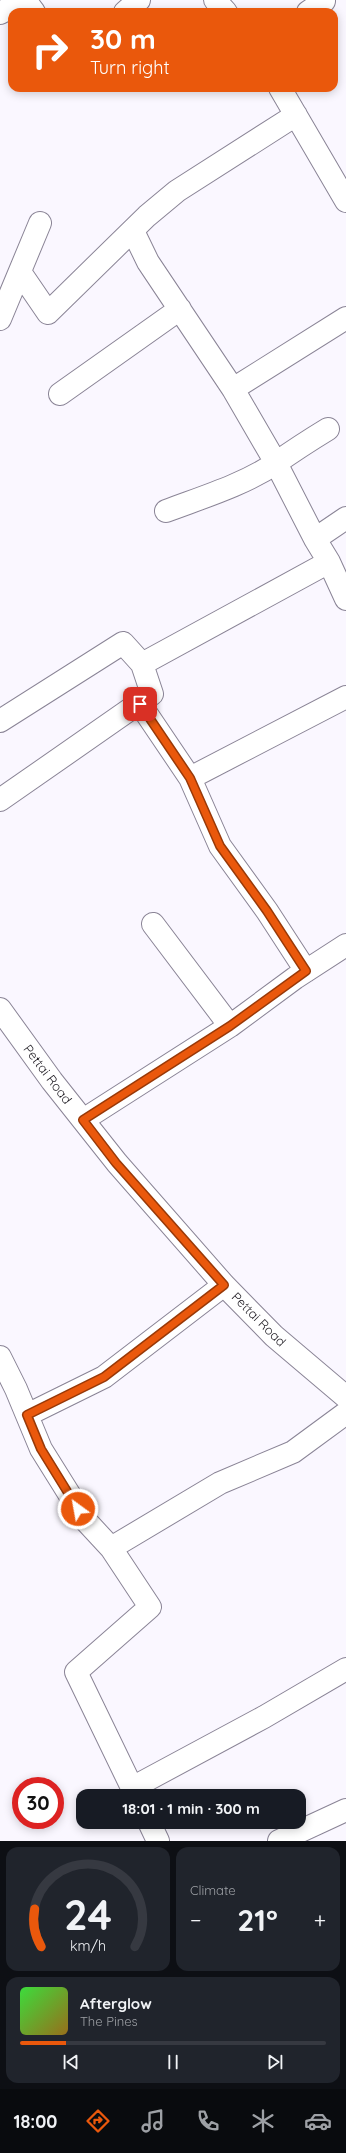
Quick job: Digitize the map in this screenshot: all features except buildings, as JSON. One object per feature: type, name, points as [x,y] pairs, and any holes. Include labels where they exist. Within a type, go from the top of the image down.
[{"type":"street","points":[[10,8],[25,0],[31,8]]},
{"type":"street","points":[[130,8],[139,0]]},
{"type":"street","points":[[215,0],[222,8]]},
{"type":"street","points":[[282,92],[346,201]]},
{"type":"street","points":[[20,272],[48,313],[177,191],[296,115]]},
{"type":"street","points":[[0,319],[40,223]]},
{"type":"street","points":[[133,231],[148,262],[180,309],[211,360],[233,389],[276,463],[315,539],[329,562],[346,599]]},
{"type":"street","points":[[60,394],[180,309]]},
{"type":"street","points":[[233,389],[346,318]]},
{"type":"street","points":[[166,511],[234,485],[276,463],[288,453],[328,429]]},
{"type":"street","points":[[315,539],[346,518]]},
{"type":"street","points":[[142,664],[329,562]]},
{"type":"street","points":[[0,721],[123,643],[142,664],[152,694],[140,704],[0,800]]},
{"type":"street","points":[[190,778],[346,697]]},
{"type":"street","points":[[140,704],[190,778],[220,846],[267,911],[306,971]]},
{"type":"street","points":[[153,924],[230,1026]]},
{"type":"street","points":[[83,1120],[230,1026],[306,971],[346,945]]},
{"type":"street","name":"Pettai Road","points":[[0,1009],[116,1163],[224,1285],[274,1336],[346,1397]]},
{"type":"street","points":[[27,1415],[104,1377],[224,1285]]},
{"type":"street","points":[[0,1357],[41,1449],[86,1521],[111,1548],[150,1607],[76,1672],[133,1789]]},
{"type":"street","points":[[111,1548],[220,1483],[293,1452],[346,1413]]},
{"type":"street","points":[[139,1789],[346,1669]]},
{"type":"street","points":[[279,1841],[346,1810]]},
{"type":"street","points":[[152,1829],[158,1841]]},
{"type":"route","points":[[78,1509],[41,1449],[27,1415],[104,1377],[224,1285],[116,1163],[83,1120],[230,1026],[306,971],[267,911],[220,846],[190,778],[140,704]]}]
